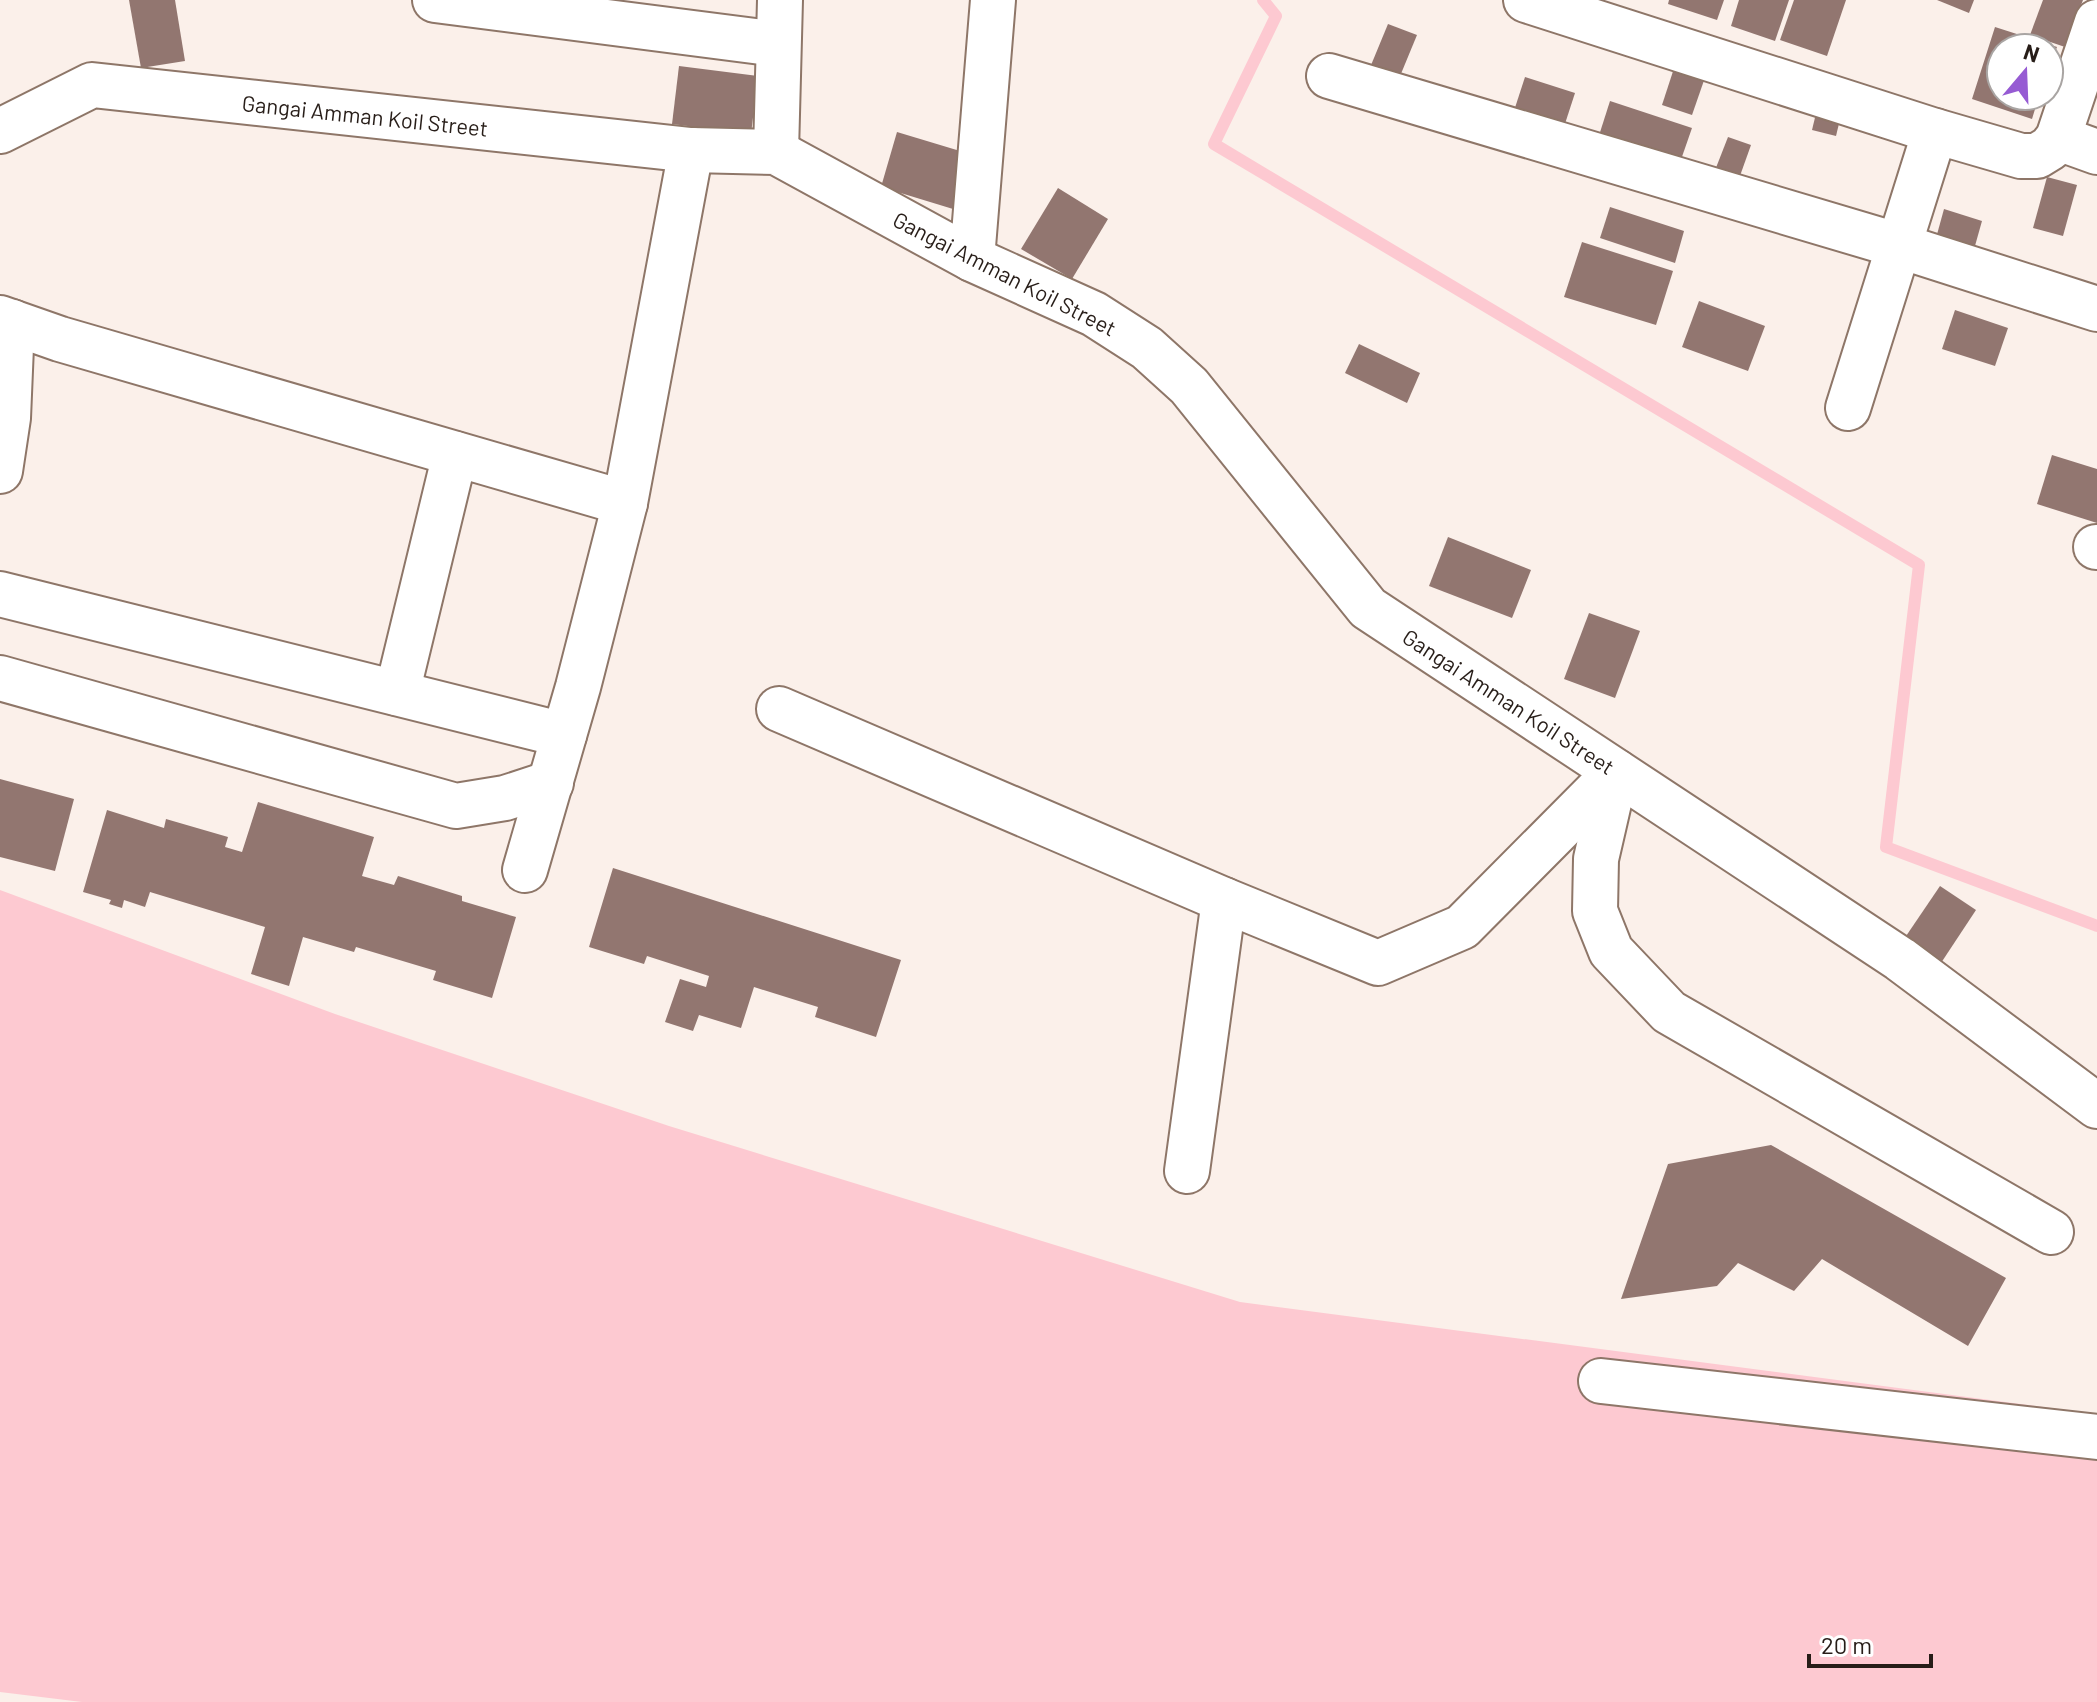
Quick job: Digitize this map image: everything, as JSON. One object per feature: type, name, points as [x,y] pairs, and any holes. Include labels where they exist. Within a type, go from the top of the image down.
[{"type":"street","points":[[435,0],[778,44]]},
{"type":"street","points":[[776,152],[780,0]]},
{"type":"street","points":[[972,259],[993,0]]},
{"type":"street","points":[[1526,0],[2021,156],[2037,156],[2050,148],[2077,145],[2097,22]]},
{"type":"street","points":[[1329,76],[1900,246],[2097,309]]},
{"type":"street","name":"Gangai Amman Koil Street","points":[[0,131],[92,85],[691,150],[776,152],[972,259],[1094,314],[1147,348],[1189,386],[1368,608],[1900,959],[2097,1106]]},
{"type":"street","points":[[1848,408],[1935,131]]},
{"type":"street","points":[[525,870],[625,503],[691,150]]},
{"type":"street","points":[[0,471],[8,418],[6,320],[60,339],[625,503]]},
{"type":"street","points":[[397,693],[455,454]]},
{"type":"street","points":[[0,594],[564,735]]},
{"type":"street","points":[[0,678],[456,806],[505,798],[551,783]]},
{"type":"street","points":[[779,709],[1378,963],[1462,927],[1616,772]]},
{"type":"street","points":[[1616,772],[1596,859],[1595,911],[1611,951],[1620,961],[1669,1012],[2051,1232]]},
{"type":"street","points":[[1187,1171],[1224,900]]},
{"type":"street","points":[[1601,1381],[2097,1437]]},
{"type":"shaded area","points":[[0,890],[335,1014],[669,1126],[1240,1302],[2097,1414],[2097,1702],[82,1702],[0,1692]]},
{"type":"building","points":[[129,0],[175,0],[185,61],[141,68]]},
{"type":"building","points":[[1669,0],[1724,0],[1717,20],[1668,4]]},
{"type":"building","points":[[1739,0],[1789,0],[1775,41],[1731,26]]},
{"type":"building","points":[[1794,0],[1846,0],[1827,56],[1780,40]]},
{"type":"building","points":[[1937,0],[1974,0],[1969,13]]},
{"type":"building","points":[[2043,0],[2083,0],[2065,47],[2065,32],[2031,32]]},
{"type":"building","points":[[1388,24],[1417,35],[1398,81],[1369,70]]},
{"type":"building","points":[[1995,27],[2010,32],[1993,32]]},
{"type":"building","points":[[1678,56],[1709,66],[1692,115],[1662,105]]},
{"type":"building","points":[[1985,58],[1985,103],[1972,99]]},
{"type":"building","points":[[679,66],[758,76],[751,134],[672,124]]},
{"type":"building","points":[[1525,77],[1575,93],[1561,136],[1511,120]]},
{"type":"building","points":[[1610,101],[1692,128],[1676,174],[1595,148]]},
{"type":"building","points":[[1819,101],[1843,107],[1836,136],[1812,130]]},
{"type":"building","points":[[2011,112],[2034,112],[2032,119]]},
{"type":"building","points":[[897,132],[970,154],[953,209],[881,187]]},
{"type":"building","points":[[1728,137],[1751,145],[1736,187],[1712,178]]},
{"type":"building","points":[[2047,177],[2077,185],[2063,236],[2033,228]]},
{"type":"building","points":[[1058,188],[1108,219],[1072,279],[1021,249]]},
{"type":"building","points":[[1610,207],[1684,231],[1675,263],[1600,238]]},
{"type":"building","points":[[1944,209],[1982,221],[1971,260],[1933,249]]},
{"type":"building","points":[[1582,242],[1673,271],[1656,325],[1564,297]]},
{"type":"building","points":[[1699,301],[1765,326],[1748,371],[1682,347]]},
{"type":"building","points":[[1955,310],[2008,328],[1995,366],[1942,349]]},
{"type":"building","points":[[1359,344],[1420,373],[1407,403],[1345,373]]},
{"type":"building","points":[[2052,455],[2097,469],[2097,523],[2037,504]]},
{"type":"building","points":[[1448,537],[1531,570],[1512,618],[1429,586]]},
{"type":"building","points":[[1589,613],[1640,631],[1615,698],[1564,679]]},
{"type":"building","points":[[0,779],[74,799],[55,871],[0,857]]},
{"type":"building","points":[[258,802],[374,837],[362,876],[394,885],[398,876],[462,896],[462,901],[516,917],[492,998],[433,980],[436,971],[356,947],[354,952],[303,937],[289,986],[251,974],[265,927],[150,892],[145,907],[124,900],[122,908],[109,904],[111,900],[83,892],[107,810],[164,828],[166,819],[228,837],[225,847],[242,852]]},
{"type":"building","points":[[613,868],[901,960],[876,1037],[815,1017],[818,1007],[754,987],[741,1028],[699,1015],[693,1031],[665,1022],[680,979],[706,987],[709,976],[647,956],[644,964],[589,947]]},
{"type":"building","points":[[1940,886],[1976,910],[1939,966],[1902,942]]},
{"type":"building","points":[[1771,1145],[2006,1278],[1968,1346],[1822,1259],[1794,1291],[1738,1263],[1717,1286],[1621,1299],[1668,1164]]},
{"type":"waterway","points":[[1263,0],[1276,16],[1214,144],[1919,565],[1886,847],[2097,926]]}]
